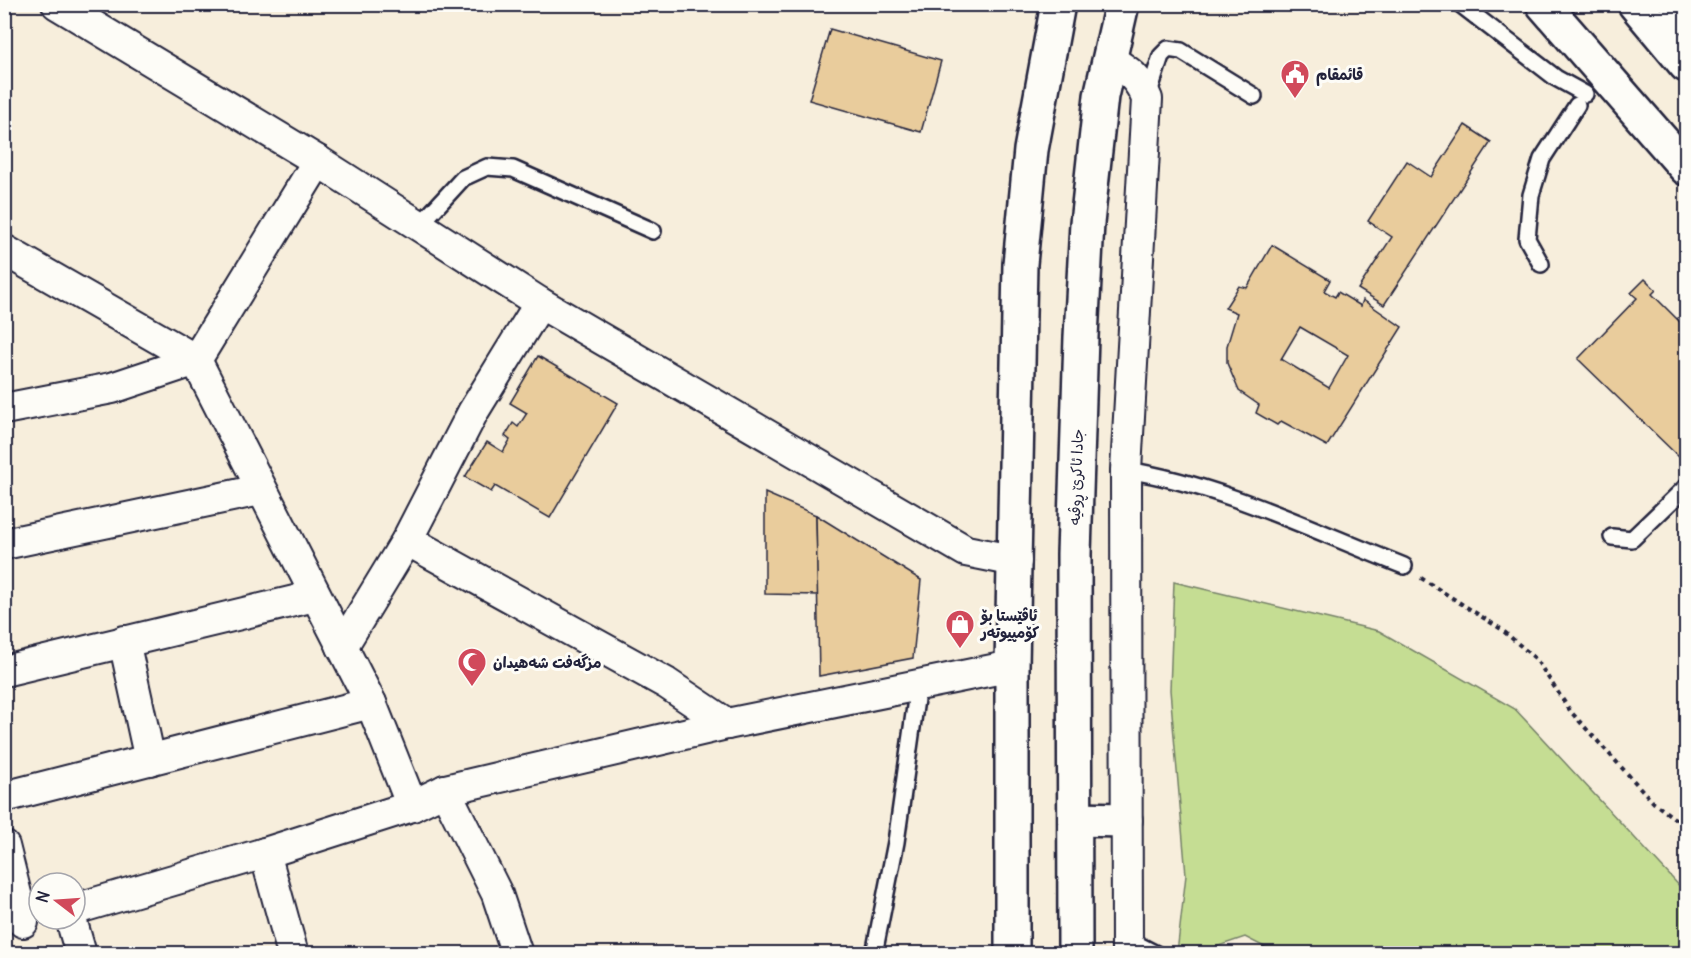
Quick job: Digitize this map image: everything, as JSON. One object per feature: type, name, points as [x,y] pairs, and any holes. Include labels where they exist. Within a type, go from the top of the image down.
[{"type":"main road","points":[[1012,954],[1012,666],[1016,561],[1020,264],[1031,150],[1058,4]]},
{"type":"main road","name":"جادا ئاکرێ ڕوڤیە","points":[[1075,954],[1074,554],[1081,337],[1087,223],[1101,96],[1122,4]]},
{"type":"main road","points":[[1543,4],[1686,168]]},
{"type":"main road","points":[[1635,4],[1686,65]]},
{"type":"main road","points":[[1075,819],[1125,820]]},
{"type":"street","points":[[57,4],[318,160],[540,303],[966,551],[1016,561]]},
{"type":"street","points":[[1659,32],[1686,6]]},
{"type":"street","points":[[1109,59],[1131,72],[1140,81],[1148,99],[1126,470],[1127,946]]},
{"type":"street","points":[[4,409],[112,388],[196,360],[318,160]]},
{"type":"street","points":[[4,250],[196,360],[371,704],[412,806]]},
{"type":"street","points":[[342,646],[407,540],[473,412],[540,303]]},
{"type":"street","points":[[4,544],[260,489]]},
{"type":"street","points":[[407,540],[666,683],[727,724]]},
{"type":"street","points":[[4,671],[315,596]]},
{"type":"street","points":[[124,641],[150,760]]},
{"type":"street","points":[[87,905],[265,853],[412,806],[445,790],[727,724],[1012,666]]},
{"type":"street","points":[[4,797],[371,704]]},
{"type":"street","points":[[445,790],[497,894],[517,954]]},
{"type":"street","points":[[4,846],[22,922]]},
{"type":"street","points":[[265,853],[293,954]]},
{"type":"street","points":[[74,931],[81,954]]},
{"type":"lane","points":[[1460,4],[1581,99],[1542,159],[1531,195],[1527,239],[1541,264]]},
{"type":"lane","points":[[1148,99],[1161,56],[1168,50],[1181,51],[1254,96]]},
{"type":"lane","points":[[419,226],[464,178],[487,167],[513,169],[652,231]]},
{"type":"lane","points":[[1126,470],[1156,474],[1218,494],[1404,566]]},
{"type":"lane","points":[[1612,537],[1632,539],[1686,487]]},
{"type":"lane","points":[[874,954],[896,842],[918,685]]},
{"type":"lane","points":[[1127,946],[1156,954]]},
{"type":"path","points":[[1404,566],[1501,628],[1536,659],[1571,712],[1654,803],[1686,827]]},
{"type":"green space","points":[[1174,582],[1379,631],[1515,709],[1686,893],[1686,953],[1374,951],[1278,954],[1245,937],[1198,953],[1177,953],[1186,875],[1170,690]]},
{"type":"building","points":[[672,4],[731,4],[703,11],[681,9]]},
{"type":"building","points":[[830,29],[941,61],[921,132],[809,100]]},
{"type":"building","points":[[1465,125],[1491,142],[1384,305],[1358,289],[1392,237],[1368,221],[1407,161],[1431,177]]},
{"type":"building","points":[[1272,245],[1330,280],[1324,291],[1335,297],[1338,292],[1361,306],[1363,300],[1402,327],[1327,446],[1281,421],[1277,425],[1256,413],[1259,405],[1239,391],[1227,363],[1227,346],[1237,313],[1225,308],[1239,286],[1247,288]],"holes":[[[1300,327],[1348,355],[1329,388],[1281,359]]]},
{"type":"building","points":[[1645,279],[1656,290],[1652,294],[1686,328],[1686,452],[1680,458],[1578,359],[1637,298],[1631,293]]},
{"type":"building","points":[[538,356],[618,403],[550,518],[495,486],[491,492],[465,477],[487,442],[503,452],[510,440],[505,436],[513,423],[518,427],[527,413],[510,403]]},
{"type":"building","points":[[765,493],[816,515],[818,595],[765,594]]},
{"type":"building","points":[[816,515],[921,580],[913,658],[819,676]]},
{"type":"place","name":"قائمقام","points":[[1295,100]]},
{"type":"place","name":"ئاڤێستا بۆ کۆمپیوتەر","points":[[960,650]]},
{"type":"place","name":"مزگەفت شه‌هيدان","points":[[472,688]]}]
